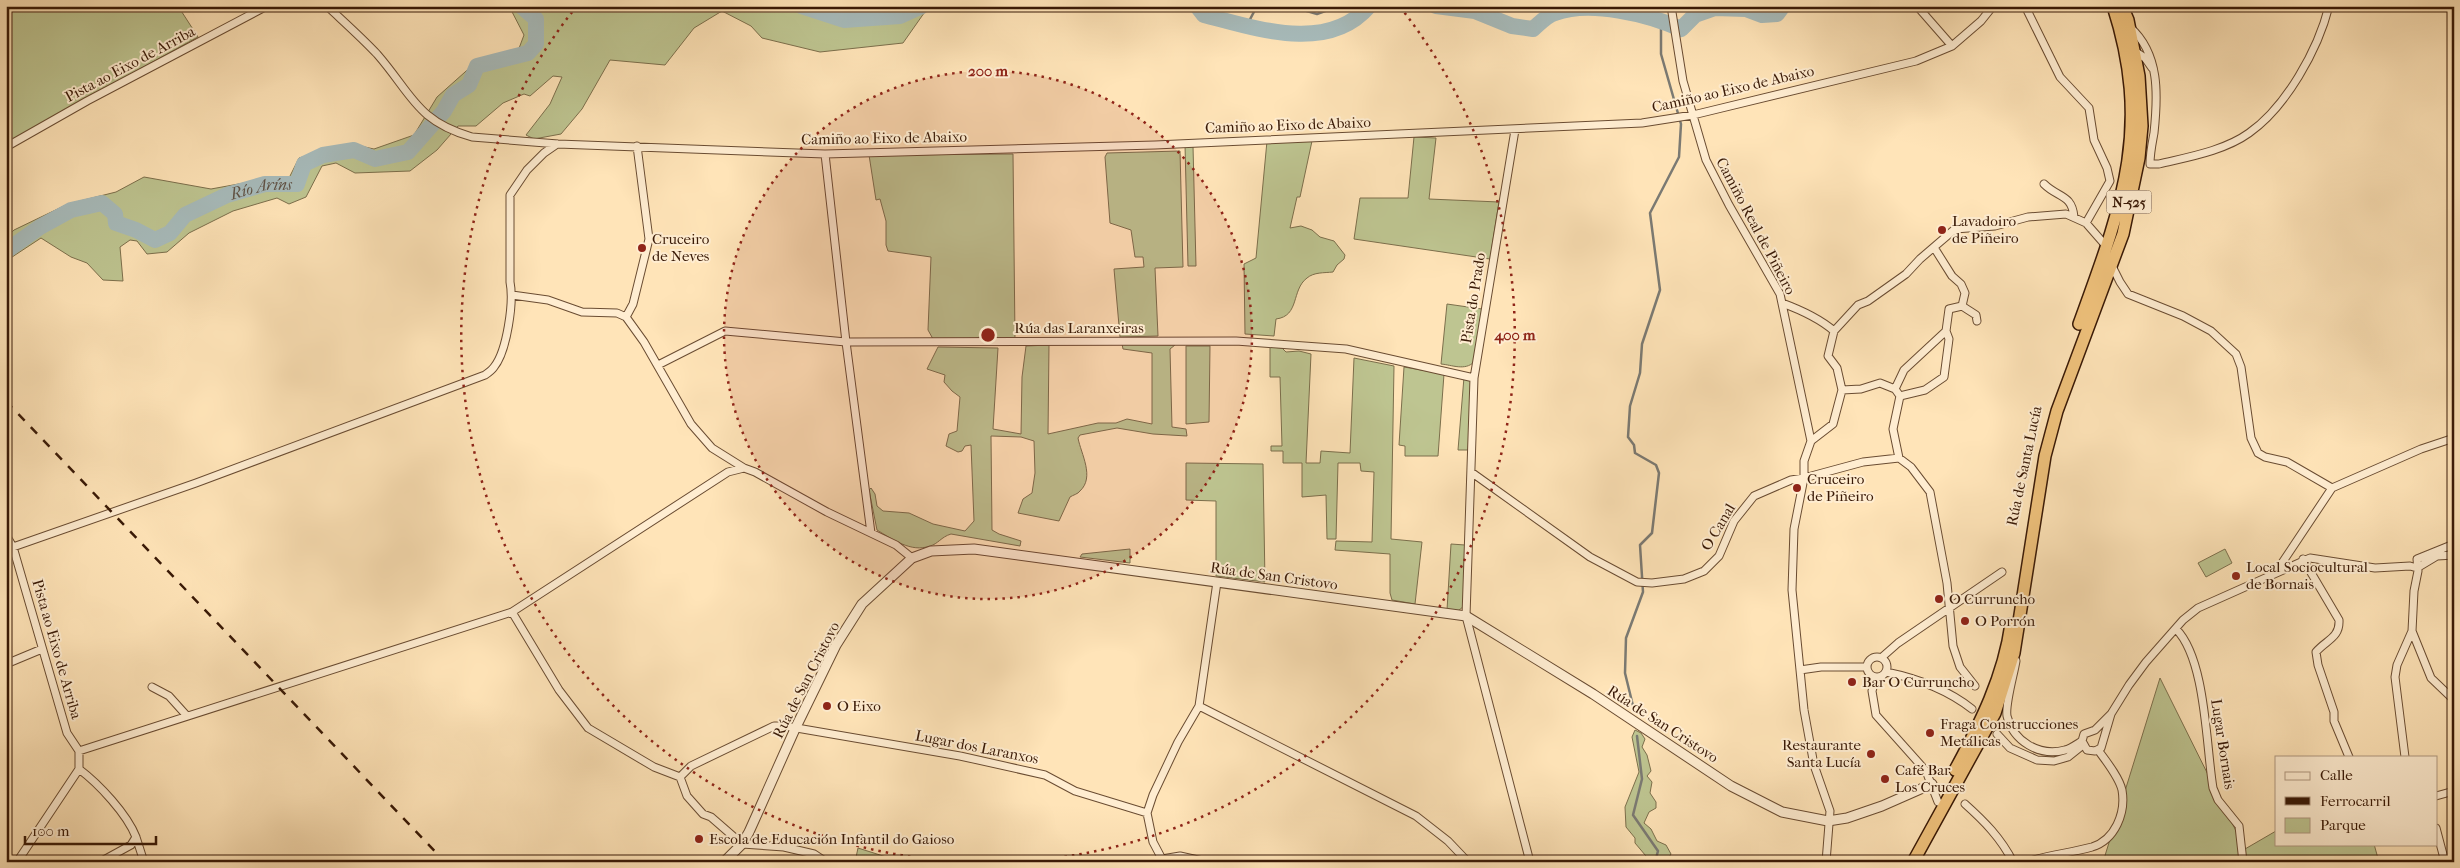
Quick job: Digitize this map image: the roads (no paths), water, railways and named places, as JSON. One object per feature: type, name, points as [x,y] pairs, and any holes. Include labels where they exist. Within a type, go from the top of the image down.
[{"type":"highway","name":"Rúa de Santa Lucía","points":[[1913,862],[1996,713],[2014,653],[2045,456],[2056,410],[2123,234],[2139,158],[2142,126],[2139,76],[2129,27],[2120,7]]},
{"type":"highway","name":"Rúa de Santa Lucía","points":[[1908,862],[1914,846],[1980,725],[1996,684],[2010,629],[2028,510],[2044,431],[2106,247],[2126,176],[2132,127],[2130,78],[2121,31],[2120,7]]},
{"type":"street","name":"Pista ao Eixo de Arriba","points":[[6,147],[87,101],[267,6]]},
{"type":"street","name":"Camiño ao Eixo de Abaixo","points":[[326,6],[377,54],[424,114],[431,120],[472,137],[558,144],[825,154],[1155,145],[1642,124],[1693,115],[1916,61],[1952,46],[1981,21],[1993,6]]},
{"type":"street","points":[[1917,6],[1952,46]]},
{"type":"street","points":[[2026,6],[2060,78],[2089,108],[2094,140],[2107,168],[2110,181],[2086,223]]},
{"type":"street","points":[[2129,27],[2141,38],[2148,50],[2154,73],[2155,122],[2150,164],[2183,158],[2228,144],[2248,134],[2268,118],[2293,84],[2319,39],[2329,6]]},
{"type":"street","points":[[2120,7],[2133,49],[2136,92],[2137,139],[2135,154],[2126,176]]},
{"type":"street","name":"Camiño Real de Piñeiro","points":[[1672,10],[1682,81],[1706,160],[1729,205],[1780,294],[1784,321],[1798,371],[1811,441],[1804,461],[1804,478],[1794,529],[1792,590],[1804,710],[1814,765],[1830,811],[1826,862]]},
{"type":"street","points":[[2133,49],[2142,46],[2148,50]]},
{"type":"street","points":[[2133,49],[2145,58],[2154,73]]},
{"type":"street","name":"Pista do Prado","points":[[1515,130],[1474,378],[1466,616],[1530,862]]},
{"type":"street","points":[[12,547],[196,483],[485,375],[494,367],[502,351],[512,295],[510,282],[510,195],[528,170],[544,153],[558,144]]},
{"type":"street","points":[[626,317],[633,304],[649,239],[637,146]]},
{"type":"street","points":[[825,154],[846,342],[871,533]]},
{"type":"street","points":[[2044,184],[2053,193],[2065,197],[2073,205],[2074,217]]},
{"type":"street","points":[[1811,441],[1833,424],[1842,390],[1836,368],[1828,356],[1834,331],[1858,304],[1868,301],[1906,274],[1920,259],[1955,229],[1995,226],[2048,214],[2066,214],[2086,223],[2106,247]]},
{"type":"street","points":[[1935,248],[1952,276],[1961,284],[1965,293],[1962,306]]},
{"type":"street","points":[[2111,264],[2128,294],[2183,316],[2211,331],[2236,354],[2241,367],[2251,438],[2258,453],[2265,457],[2286,462],[2332,488]]},
{"type":"street","points":[[512,295],[548,300],[582,312],[617,313],[626,317],[658,365],[691,424],[712,448],[744,468],[755,472],[827,512],[896,545],[912,558]]},
{"type":"street","points":[[1782,303],[1801,310],[1826,324],[1834,331]]},
{"type":"street","points":[[1900,396],[1925,390],[1944,378],[1949,339],[1946,331],[1950,309],[1962,306],[1976,315],[1977,321]]},
{"type":"street","name":"Rúa das Laranxeiras","points":[[658,365],[725,331],[846,342],[1236,341],[1346,349],[1474,378]]},
{"type":"street","points":[[1895,389],[1904,370],[1946,331]]},
{"type":"street","points":[[1842,390],[1862,389],[1880,383],[1895,389],[1900,396],[1893,430],[1899,458],[1911,467],[1930,492],[1950,608],[1953,646],[1960,668],[1975,686]]},
{"type":"street","points":[[2276,572],[2332,488],[2420,448],[2454,438]]},
{"type":"street","name":"O Canal","points":[[1471,472],[1590,557],[1637,582],[1652,583],[1684,579],[1704,571],[1719,556],[1734,521],[1754,496],[1791,480],[1863,462],[1899,458]]},
{"type":"street","points":[[78,751],[512,612],[728,472],[744,468]]},
{"type":"street","name":"Rúa de Santa Lucía","points":[[2032,533],[2032,569],[2007,714],[2019,740],[2028,745],[2054,751],[2065,750],[2083,743]]},
{"type":"street","name":"Pista ao Eixo de Arriba","points":[[6,535],[12,547],[67,732],[78,751],[79,770]]},
{"type":"street","points":[[2404,756],[2394,677],[2397,665],[2412,631],[2417,559],[2454,544]]},
{"type":"street","name":"Rúa de San Cristovo","points":[[724,862],[742,844],[836,645],[862,604],[912,558],[931,551],[974,548],[1466,616],[1593,694],[1731,786],[1782,812],[1828,821],[1847,818],[1882,806],[1932,784]]},
{"type":"street","points":[[1997,734],[2010,748],[2037,760],[2054,762],[2068,757],[2083,743],[2088,731],[2095,730],[2111,714],[2146,662],[2198,608],[2303,560],[2318,558],[2375,568],[2410,566],[2417,568],[2437,556],[2454,555]]},
{"type":"street","points":[[2303,560],[2339,620],[2339,629],[2336,636],[2316,652],[2318,665],[2334,712],[2334,721],[2349,756]]},
{"type":"street","points":[[1881,658],[1890,649],[2002,572]]},
{"type":"street","points":[[1207,862],[1180,856],[1162,860],[1153,842],[1147,813],[1153,795],[1178,742],[1199,706],[1217,582]]},
{"type":"street","points":[[512,612],[559,690],[588,728],[654,767],[680,777],[687,796],[703,814],[711,816],[742,844],[784,847],[814,854],[826,862]]},
{"type":"street","name":"Lugar Bornais","points":[[2176,629],[2190,647],[2201,694],[2213,788],[2218,800],[2238,826],[2243,862]]},
{"type":"street","points":[[2412,631],[2431,678],[2454,700]]},
{"type":"street","points":[[6,664],[42,649]]},
{"type":"street","points":[[1876,677],[1870,674],[1867,666],[1868,662],[1874,657],[1881,658],[1886,665],[1886,672]]},
{"type":"street","points":[[1800,670],[1822,667],[1867,666]]},
{"type":"street","points":[[1938,802],[1926,771],[1876,715],[1872,691],[1876,677],[1886,672],[1924,684],[1961,700],[1972,709]]},
{"type":"street","points":[[152,687],[170,696],[187,716]]},
{"type":"street","points":[[1199,706],[1416,816],[1448,841],[1468,862]]},
{"type":"street","points":[[2083,743],[2091,751],[2098,750],[2103,746],[2111,714]]},
{"type":"street","name":"Lugar dos Laranxos","points":[[680,777],[691,766],[774,726],[785,726],[960,756],[1045,775],[1076,791],[1147,813]]},
{"type":"street","points":[[2095,730],[2104,738]]},
{"type":"street","points":[[2027,862],[2051,854],[2094,846],[2112,834],[2122,814],[2122,789],[2098,750]]},
{"type":"street","points":[[17,862],[79,770],[95,782],[132,826],[144,862]]},
{"type":"street","points":[[2438,796],[2452,792],[2454,783]]},
{"type":"street","points":[[1965,804],[1989,826],[2006,848],[2013,862]]},
{"type":"street","points":[[2438,836],[2445,862]]},
{"type":"street","points":[[100,862],[131,845],[136,837]]},
{"type":"waterway","name":"Río Aríns","points":[[6,251],[40,227],[71,210],[102,203],[115,214],[116,223],[136,230],[155,240],[170,233],[185,215],[227,195],[265,184],[297,184],[304,164],[323,155],[354,150],[375,159],[408,152],[444,111],[453,95],[469,85],[477,66],[528,53],[536,44],[536,19],[521,6]]},
{"type":"waterway","points":[[801,6],[844,20],[900,16],[922,6]]},
{"type":"waterway","points":[[1197,6],[1204,15],[1268,31],[1290,33],[1312,33],[1333,29],[1352,21],[1369,6]]},
{"type":"waterway","points":[[1247,25],[1256,8],[1260,6]]},
{"type":"waterway","points":[[1290,6],[1317,14],[1339,6]]},
{"type":"waterway","points":[[1436,6],[1475,11],[1512,26],[1533,29],[1549,16],[1569,9],[1602,8],[1619,10],[1652,18],[1681,29],[1695,15],[1715,8],[1746,9],[1762,15],[1777,14],[1783,6]]},
{"type":"waterway","points":[[1634,710],[1625,673],[1626,638],[1643,592],[1640,545],[1652,533],[1659,473],[1656,465],[1635,453],[1634,445],[1628,437],[1630,406],[1640,373],[1642,344],[1660,290],[1650,213],[1679,157],[1681,124],[1661,54],[1661,21]]},
{"type":"waterway","points":[[1637,736],[1642,779],[1633,815],[1658,851],[1655,862]]},
{"type":"railway","points":[[6,401],[445,862]]},
{"type":"place","name":"Lavadoiro de Piñeiro","points":[[1942,230]]},
{"type":"place","name":"Cruceiro de Neves","points":[[642,248]]},
{"type":"place","name":"Cruceiro de Piñeiro","points":[[1797,488]]},
{"type":"place","name":"Local Sociocultural de Bornais","points":[[2236,576]]},
{"type":"place","name":"O Curruncho","points":[[1939,599]]},
{"type":"place","name":"O Porrón","points":[[1965,621]]},
{"type":"place","name":"Bar O Curruncho","points":[[1852,682]]},
{"type":"place","name":"O Eixo","points":[[827,706]]},
{"type":"place","name":"Fraga Construcciones Metálicas","points":[[1930,733]]},
{"type":"place","name":"Restaurante Santa Lucía","points":[[1871,754]]},
{"type":"place","name":"Café Bar Los Cruces","points":[[1885,779]]},
{"type":"place","name":"Escola de Educación Infantil do Gaioso","points":[[699,839]]}]
